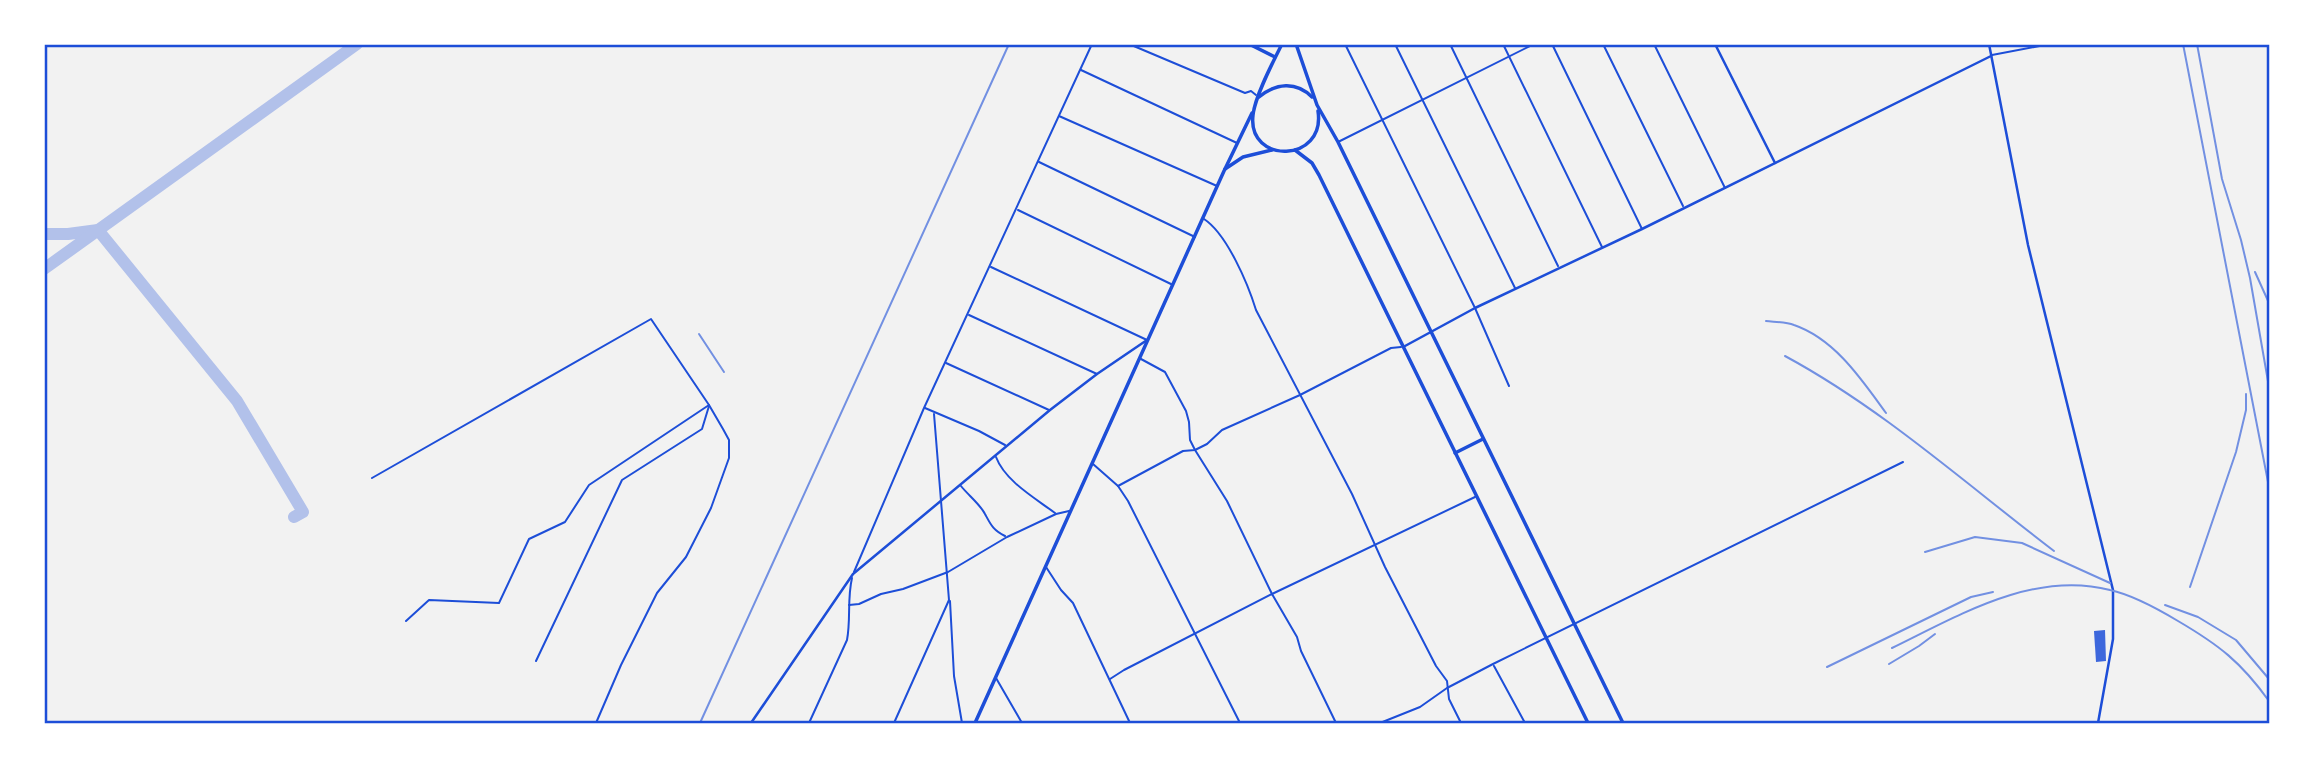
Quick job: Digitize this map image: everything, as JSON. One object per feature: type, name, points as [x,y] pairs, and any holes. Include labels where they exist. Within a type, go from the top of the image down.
[{"type":"main road","points":[[1249,44],[1275,57]]},
{"type":"main road","points":[[975,723],[1282,44]]},
{"type":"main road","points":[[1252,113],[1255,132],[1259,139],[1273,150],[1295,150],[1303,147],[1314,136],[1319,121],[1317,106],[1296,44]]},
{"type":"main road","points":[[1259,97],[1274,87],[1291,86],[1307,92],[1338,142],[1623,723]]},
{"type":"main road","points":[[1224,171],[1243,157],[1273,150]]},
{"type":"main road","points":[[1295,150],[1312,163],[1319,174],[1588,723]]},
{"type":"main road","points":[[1455,453],[1483,439]]},
{"type":"street","points":[[751,723],[853,574],[924,408],[1092,44]]},
{"type":"street","points":[[1129,44],[1245,93],[1251,91],[1259,97]]},
{"type":"street","points":[[1345,44],[1475,308],[1509,386]]},
{"type":"street","points":[[1395,44],[1516,289]]},
{"type":"street","points":[[1450,44],[1558,268]]},
{"type":"street","points":[[1503,44],[1602,247]]},
{"type":"street","points":[[1338,142],[1534,44]]},
{"type":"street","points":[[1552,44],[1642,229]]},
{"type":"street","points":[[1604,44],[1683,208]]},
{"type":"street","points":[[1654,44],[1725,188]]},
{"type":"street","points":[[1715,44],[1774,163]]},
{"type":"street","points":[[1989,44],[2028,245],[2113,590],[2113,639],[2098,723]]},
{"type":"street","points":[[1118,486],[1183,451],[1195,450],[1207,444],[1223,430],[1300,395],[1391,348],[1405,346],[1475,308],[1642,229],[1991,55],[2050,44]]},
{"type":"street","points":[[1080,69],[1237,143]]},
{"type":"street","points":[[1058,115],[1217,186]]},
{"type":"street","points":[[1038,162],[1195,237]]},
{"type":"street","points":[[1017,209],[1174,285]]},
{"type":"street","points":[[1203,219],[1214,226],[1249,287],[1256,310],[1352,494],[1436,666],[1447,681],[1449,699],[1461,723]]},
{"type":"street","points":[[990,267],[1147,340]]},
{"type":"street","points":[[968,315],[1097,374]]},
{"type":"street","points":[[372,478],[651,319],[709,405],[729,440],[729,458],[711,508],[686,557],[657,593],[596,723]]},
{"type":"street","points":[[809,723],[847,640],[853,574],[1050,410],[1147,340]]},
{"type":"street","points":[[1140,358],[1165,372],[1186,411],[1190,440],[1227,501],[1272,594],[1297,637],[1301,651],[1336,723]]},
{"type":"street","points":[[945,363],[1050,410]]},
{"type":"street","points":[[406,621],[429,600],[499,603],[529,539],[565,522],[589,485],[709,405]]},
{"type":"street","points":[[536,661],[622,480],[702,429],[709,405]]},
{"type":"street","points":[[924,408],[1007,446]]},
{"type":"street","points":[[934,414],[943,500],[954,676],[962,723]]},
{"type":"street","points":[[996,457],[1000,467],[1012,479],[1056,514]]},
{"type":"street","points":[[1380,723],[1420,706],[1447,688],[1493,664],[1903,462]]},
{"type":"street","points":[[1093,463],[1118,486],[1141,525],[1240,723]]},
{"type":"street","points":[[961,485],[985,513],[994,531],[1007,537]]},
{"type":"street","points":[[1110,679],[1272,594],[1477,497]]},
{"type":"street","points":[[849,605],[859,604],[948,572],[1007,537],[1056,514],[1070,511]]},
{"type":"street","points":[[1046,566],[1060,590],[1073,603],[1130,723]]},
{"type":"street","points":[[894,723],[949,600]]},
{"type":"street","points":[[1493,664],[1525,723]]},
{"type":"street","points":[[996,677],[1022,723]]},
{"type":"building","points":[[2105,630],[2106,661],[2096,662],[2094,631]]},
{"type":"taxiway","points":[[44,269],[357,44]]},
{"type":"taxiway","points":[[44,234],[98,230],[237,401],[303,512],[294,517]]},
{"type":"railway","points":[[700,723],[1009,44]]},
{"type":"railway","points":[[2183,44],[2269,487]]},
{"type":"railway","points":[[2197,44],[2222,179],[2250,278],[2269,387]]},
{"type":"railway","points":[[2255,272],[2269,303]]},
{"type":"railway","points":[[1766,321],[1794,325],[1822,340],[1846,362],[1886,413]]},
{"type":"railway","points":[[699,334],[724,372]]},
{"type":"railway","points":[[1785,356],[1890,423],[2054,551]]},
{"type":"railway","points":[[2190,587],[2236,452],[2246,410],[2246,394]]},
{"type":"railway","points":[[1925,552],[1975,537],[2022,543],[2110,583]]},
{"type":"railway","points":[[1892,648],[1970,610],[1997,600],[2025,591],[2081,585],[2128,595],[2193,630],[2239,665],[2269,701]]},
{"type":"railway","points":[[1827,667],[1971,597],[1993,592]]},
{"type":"railway","points":[[2165,605],[2198,617],[2236,640],[2269,679]]},
{"type":"railway","points":[[1889,664],[1935,634]]}]
